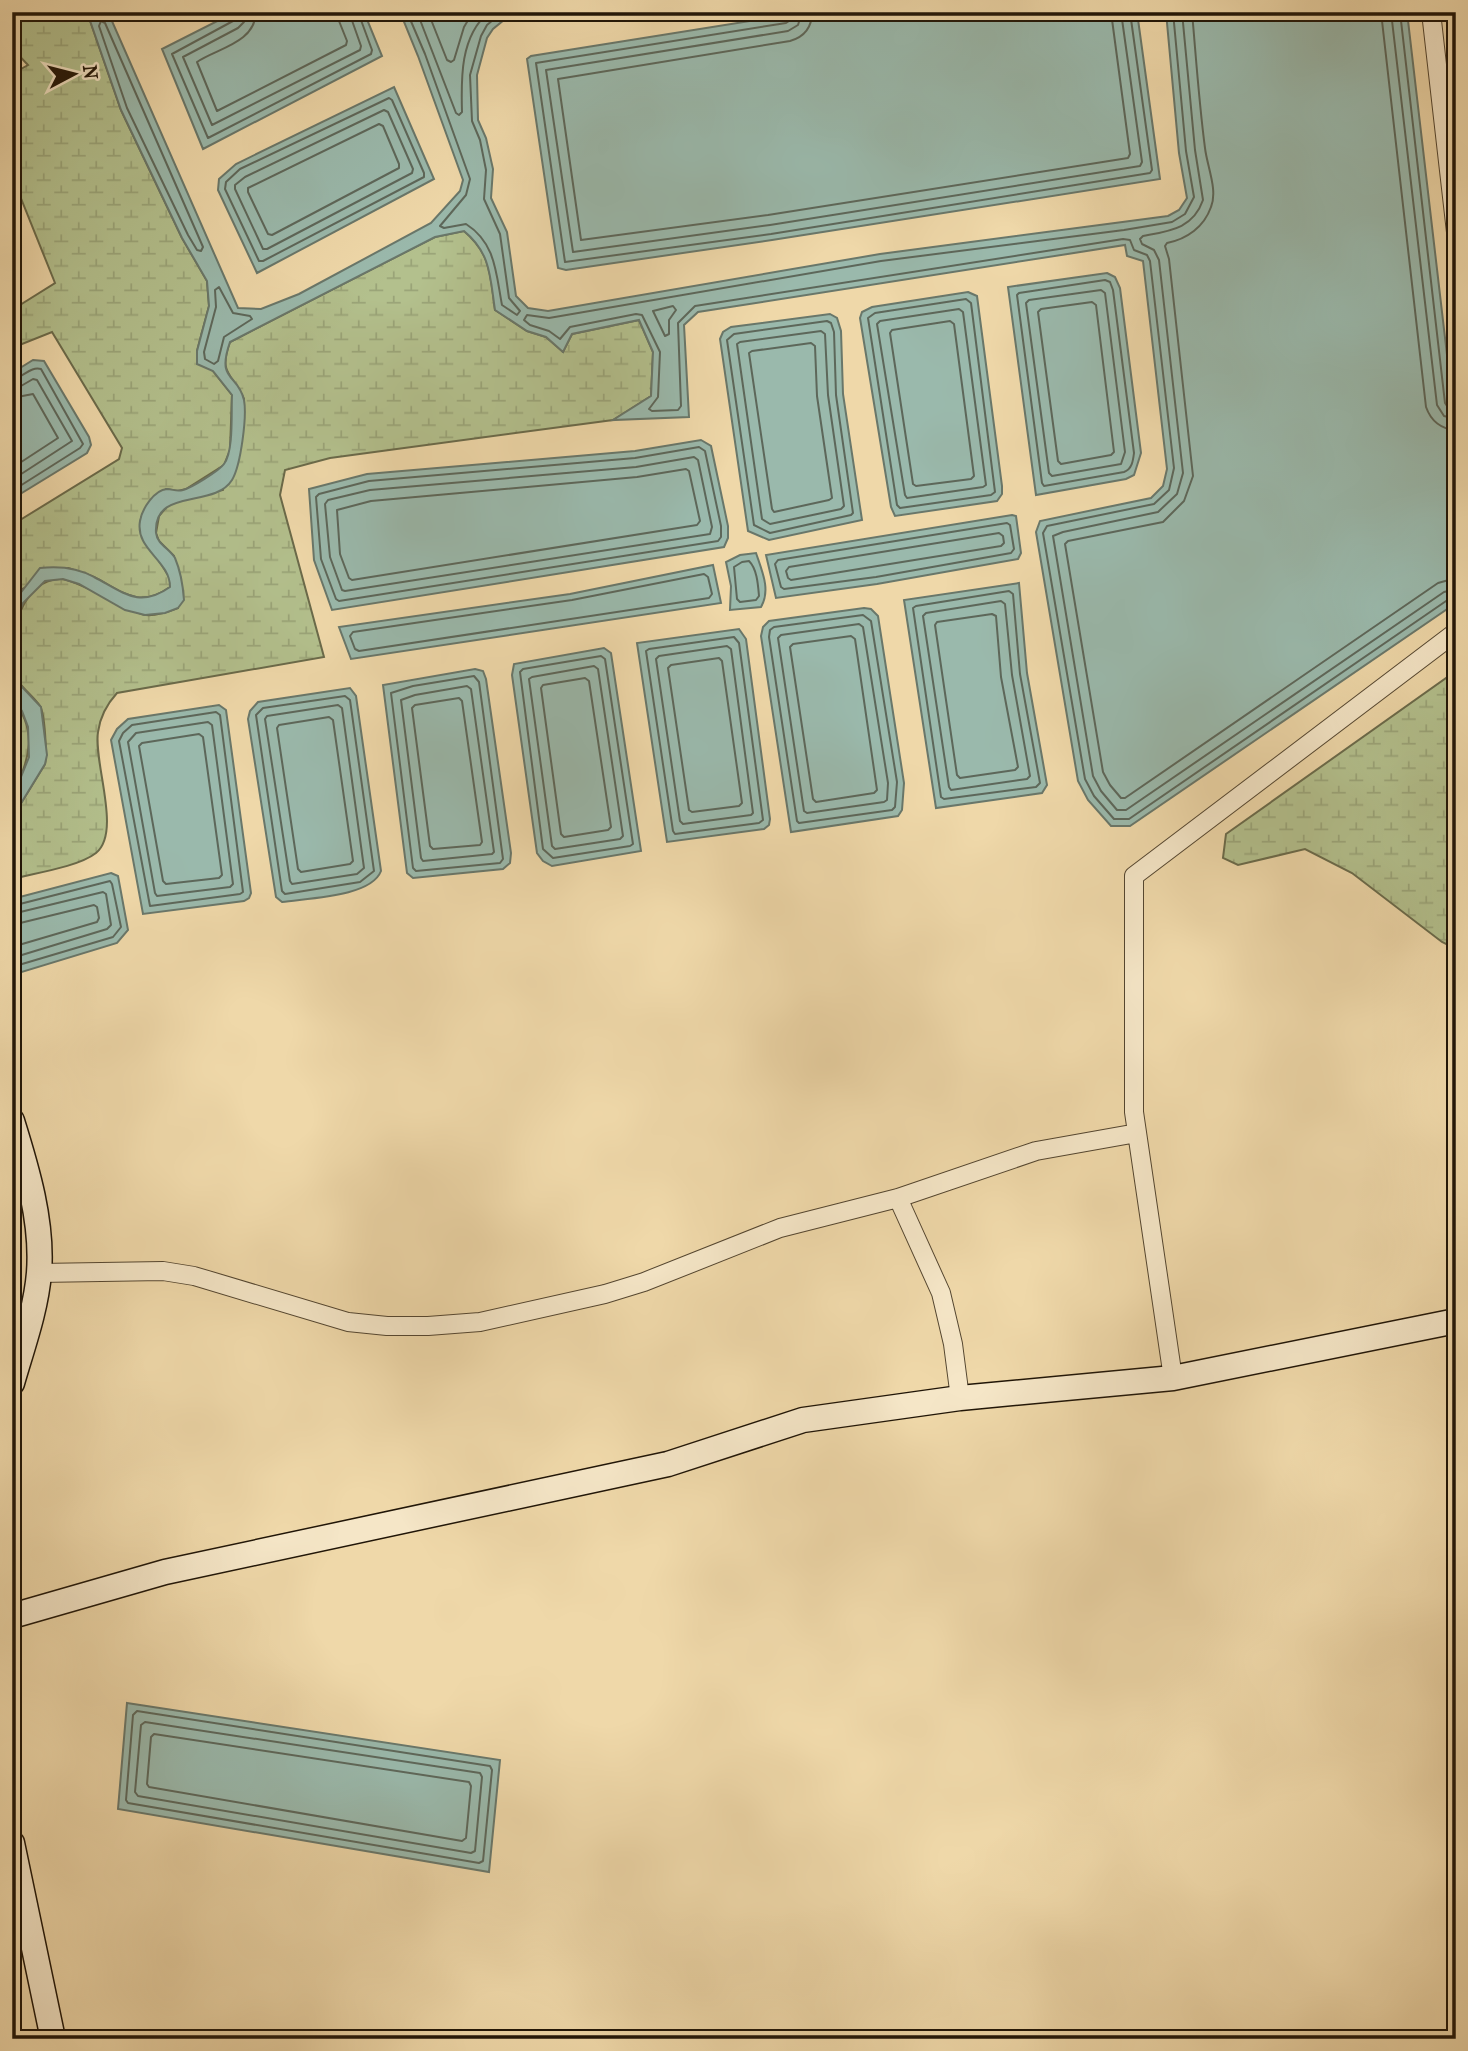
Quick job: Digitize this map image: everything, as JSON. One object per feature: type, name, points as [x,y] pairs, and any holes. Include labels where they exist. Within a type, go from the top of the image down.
[{"type":"street","points":[[1431,12],[1456,232]]},
{"type":"street","points":[[1173,1378],[1135,1112],[1134,876],[1456,632]]},
{"type":"street","points":[[12,1121],[27,1166],[37,1233],[38,1273],[12,1383]]},
{"type":"street","points":[[38,1273],[163,1271],[194,1276],[348,1322],[428,1326],[480,1322],[605,1294],[644,1282],[780,1228],[898,1198],[1037,1151],[1137,1133]]},
{"type":"street","points":[[898,1198],[941,1293],[953,1344],[960,1398]]},
{"type":"street","points":[[12,1616],[165,1572],[668,1464],[803,1420],[960,1398],[1173,1378],[1456,1321]]},
{"type":"street","points":[[12,1843],[53,2039]]},
{"type":"green space","points":[[12,12],[87,12],[121,110],[182,238],[207,281],[209,306],[197,351],[232,395],[230,450],[224,465],[186,489],[166,489],[151,501],[143,512],[140,523],[142,533],[170,579],[170,587],[149,597],[131,596],[68,568],[20,590],[12,604],[12,525],[119,459],[122,448],[52,332],[12,348],[12,310],[55,283],[12,176],[12,74],[28,65],[12,48]]},
{"type":"green space","points":[[464,231],[485,258],[495,310],[527,331],[546,337],[563,352],[572,334],[639,320],[653,352],[651,396],[613,420],[330,458],[285,470],[280,495],[324,657],[117,693],[100,721],[98,732],[107,813],[107,829],[103,843],[96,853],[79,862],[12,879],[12,818],[46,759],[42,710],[16,678],[12,667],[15,625],[28,598],[48,581],[62,579],[72,581],[141,614],[158,614],[178,608],[174,556],[159,541],[156,533],[159,516],[170,503],[223,490],[244,399],[226,367],[230,342],[435,237]]},
{"type":"green space","points":[[1456,671],[1456,949],[1442,942],[1352,873],[1305,849],[1238,865],[1223,858],[1226,834]]},
{"type":"green space","points":[[12,698],[21,711],[29,736],[26,760],[12,799]]},
{"type":"water","points":[[87,12],[108,12],[238,308],[261,309],[299,294],[431,223],[460,191],[463,180],[400,12],[562,12],[504,20],[487,38],[477,75],[478,120],[486,138],[493,169],[491,198],[507,232],[516,296],[528,308],[548,311],[880,254],[1168,216],[1179,210],[1187,198],[1179,153],[1166,12],[1407,12],[1456,432],[1456,603],[1130,826],[1111,826],[1088,800],[1078,781],[1036,532],[1040,521],[1151,498],[1163,486],[1167,469],[1143,261],[1127,256],[1125,245],[698,312],[684,325],[689,417],[613,420],[651,396],[653,352],[639,320],[572,334],[563,352],[546,337],[527,331],[495,310],[488,266],[480,248],[464,231],[435,237],[230,342],[225,364],[241,391],[245,407],[243,440],[235,473],[223,489],[174,504],[164,509],[158,519],[157,537],[175,558],[180,574],[184,600],[178,608],[165,613],[145,615],[125,610],[79,584],[63,579],[45,581],[23,603],[18,615],[12,652],[12,604],[40,568],[75,570],[131,596],[149,597],[170,587],[165,569],[143,540],[140,521],[143,511],[153,496],[162,490],[183,490],[217,471],[227,458],[231,441],[232,395],[213,371],[197,364],[197,351],[209,306],[207,281],[182,238],[121,110]]},
{"type":"water","points":[[235,12],[364,12],[382,56],[203,149],[162,49]]},
{"type":"water","points":[[807,12],[1137,12],[1160,179],[772,240],[566,270],[558,268],[527,59],[531,56]]},
{"type":"water","points":[[394,87],[434,179],[257,273],[218,190],[219,179],[236,164]]},
{"type":"water","points":[[1107,273],[1115,277],[1120,288],[1141,453],[1134,475],[1126,479],[1036,495],[1008,287]]},
{"type":"water","points":[[968,292],[977,296],[1002,494],[997,501],[895,516],[891,507],[860,318],[862,312],[872,307]]},
{"type":"water","points":[[830,314],[837,318],[841,331],[843,394],[862,520],[769,540],[748,531],[720,339],[723,332],[731,327]]},
{"type":"water","points":[[33,360],[44,361],[89,437],[91,445],[87,453],[12,499],[12,373]]},
{"type":"water","points":[[701,440],[711,446],[728,526],[728,538],[724,547],[332,610],[314,560],[309,489],[367,474],[635,451]]},
{"type":"water","points":[[1016,516],[1021,553],[1018,559],[877,584],[776,598],[766,555]]},
{"type":"water","points":[[756,553],[763,574],[764,601],[761,607],[730,610],[731,586],[726,562],[740,555]]},
{"type":"water","points":[[713,565],[721,603],[351,659],[339,627],[570,594]]},
{"type":"water","points":[[1019,583],[1027,673],[1047,785],[1042,793],[936,808],[904,600]]},
{"type":"water","points":[[871,609],[878,616],[904,783],[902,810],[898,816],[791,832],[761,636],[763,627],[769,621]]},
{"type":"water","points":[[739,629],[746,639],[769,825],[764,829],[667,842],[637,643]]},
{"type":"water","points":[[604,648],[611,653],[641,851],[552,866],[543,861],[537,853],[512,675],[514,664]]},
{"type":"water","points":[[12,669],[21,686],[41,707],[47,755],[45,764],[12,818],[12,799],[29,757],[28,727],[22,711],[12,698]]},
{"type":"water","points":[[475,669],[483,671],[486,679],[511,853],[510,863],[503,869],[413,878],[407,873],[383,685]]},
{"type":"water","points":[[350,688],[356,696],[381,871],[375,880],[352,891],[282,902],[276,897],[248,719],[250,711],[258,702]]},
{"type":"water","points":[[219,705],[226,710],[251,893],[244,901],[143,914],[111,740],[117,729],[128,719]]},
{"type":"water","points":[[111,873],[118,876],[128,930],[117,943],[12,975],[12,899]]},
{"type":"water","points":[[127,1703],[500,1760],[489,1872],[118,1809]]}]
